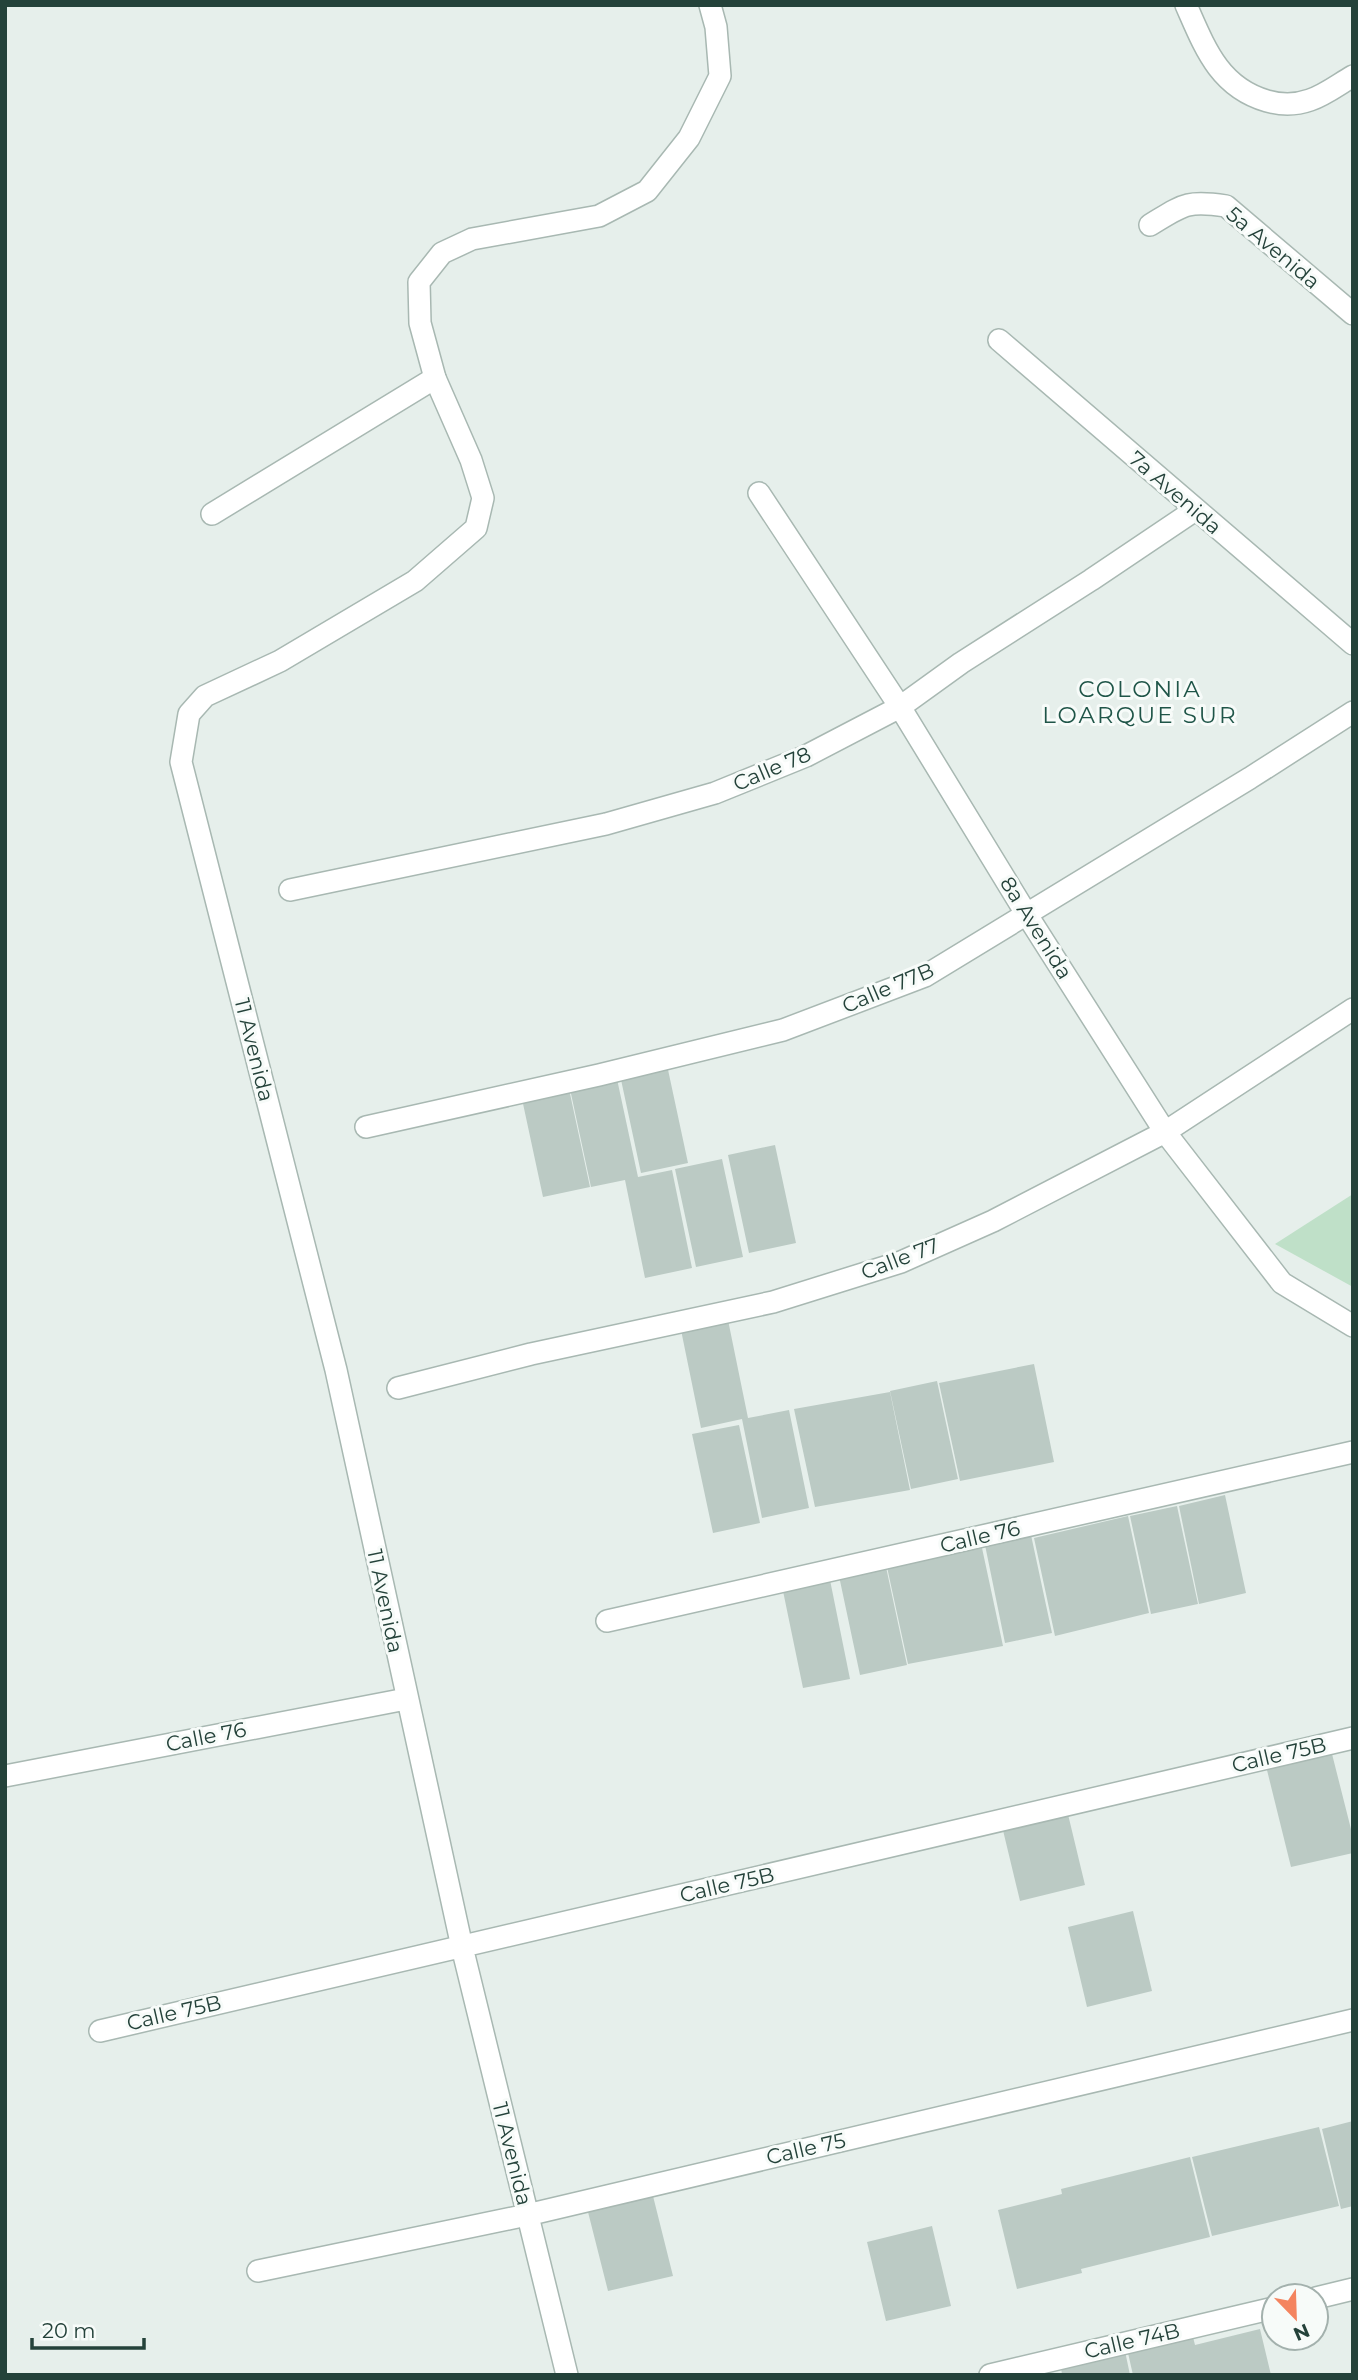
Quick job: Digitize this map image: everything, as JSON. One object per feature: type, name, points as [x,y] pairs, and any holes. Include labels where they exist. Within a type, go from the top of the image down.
[{"type":"street","name":"11 Avenida","points":[[567,2375],[462,1947],[336,1370],[181,762],[189,715],[205,696],[280,661],[415,581],[476,528],[483,498],[471,460],[435,378],[420,323],[419,282],[442,253],[472,239],[599,216],[648,191],[689,138],[720,76],[716,27],[710,5]]},
{"type":"street","points":[[1186,5],[1204,46],[1226,80],[1250,97],[1280,105],[1310,100],[1353,76]]},
{"type":"street","name":"5a Avenida","points":[[1150,225],[1185,204],[1203,202],[1226,206],[1353,314]]},
{"type":"street","name":"7a Avenida","points":[[999,340],[1353,644]]},
{"type":"street","points":[[212,514],[435,378]]},
{"type":"street","name":"8a Avenida","points":[[759,493],[901,707],[1027,915],[1165,1132],[1282,1283],[1353,1326]]},
{"type":"street","name":"Calle 78","points":[[290,890],[606,824],[715,793],[806,756],[901,707],[961,663],[1195,510]]},
{"type":"street","name":"Calle 77B","points":[[366,1128],[783,1030],[925,976],[1353,712]]},
{"type":"street","name":"Calle 77","points":[[398,1388],[531,1354],[773,1302],[901,1262],[993,1222],[1165,1132],[1353,1009]]},
{"type":"street","name":"Calle 76","points":[[607,1621],[1353,1452]]},
{"type":"street","name":"Calle 76","points":[[5,1776],[406,1699]]},
{"type":"street","name":"Calle 75B","points":[[100,2031],[1353,1738]]},
{"type":"street","name":"Calle 75","points":[[258,2271],[527,2215],[1353,2020]]},
{"type":"street","points":[[1330,2295],[1353,2289]]},
{"type":"street","name":"Calle 74B","points":[[990,2375],[1260,2311]]},
{"type":"green space","points":[[1353,1194],[1353,1287],[1275,1244]]},
{"type":"building","points":[[667,1065],[688,1163],[641,1173],[620,1075]]},
{"type":"building","points":[[617,1079],[638,1177],[672,1170],[692,1268],[645,1278],[625,1180],[591,1187],[570,1089]]},
{"type":"building","points":[[569,1089],[590,1187],[543,1197],[522,1099]]},
{"type":"building","points":[[775,1145],[796,1243],[749,1253],[728,1155]]},
{"type":"building","points":[[722,1159],[743,1257],[696,1267],[675,1169]]},
{"type":"building","points":[[728,1320],[748,1418],[789,1410],[809,1508],[762,1518],[742,1419],[701,1428],[681,1330]]},
{"type":"building","points":[[1034,1364],[1054,1462],[960,1481],[939,1383]]},
{"type":"building","points":[[937,1381],[958,1479],[911,1489],[890,1391]]},
{"type":"building","points":[[890,1392],[910,1490],[815,1507],[794,1409]]},
{"type":"building","points":[[739,1425],[760,1523],[713,1533],[692,1434]]},
{"type":"building","points":[[1225,1495],[1246,1593],[1199,1604],[1179,1506]]},
{"type":"building","points":[[1177,1506],[1198,1604],[1151,1614],[1130,1516]]},
{"type":"building","points":[[1128,1516],[1149,1613],[1055,1636],[1034,1538]]},
{"type":"building","points":[[1031,1535],[1052,1633],[1005,1643],[985,1545]]},
{"type":"building","points":[[982,1548],[1003,1646],[908,1664],[887,1567]]},
{"type":"building","points":[[886,1567],[907,1665],[860,1675],[839,1576]]},
{"type":"building","points":[[830,1580],[850,1679],[803,1688],[783,1591]]},
{"type":"building","points":[[1330,1746],[1353,1837],[1353,1853],[1291,1867],[1265,1762]]},
{"type":"building","points":[[1066,1806],[1085,1885],[1020,1901],[1001,1822]]},
{"type":"building","points":[[1133,1911],[1152,1991],[1087,2007],[1068,1927]]},
{"type":"building","points":[[1353,2121],[1353,2206],[1341,2209],[1322,2129]]},
{"type":"building","points":[[1319,2127],[1339,2206],[1212,2236],[1192,2157]]},
{"type":"building","points":[[1190,2157],[1210,2237],[1081,2269],[1082,2273],[1017,2289],[998,2210],[1062,2194],[1061,2189]]},
{"type":"building","points":[[653,2196],[673,2276],[608,2291],[588,2212]]},
{"type":"building","points":[[932,2226],[951,2306],[886,2321],[867,2242]]},
{"type":"building","points":[[1260,2329],[1260,2352],[1266,2352],[1271,2375],[1133,2375],[1128,2353],[1193,2337],[1195,2345]]},
{"type":"building","points":[[1125,2351],[1130,2375],[1062,2375],[1061,2367]]},
{"type":"district","name":"COLONIA LOARQUE SUR","points":[[1140,702]]}]
